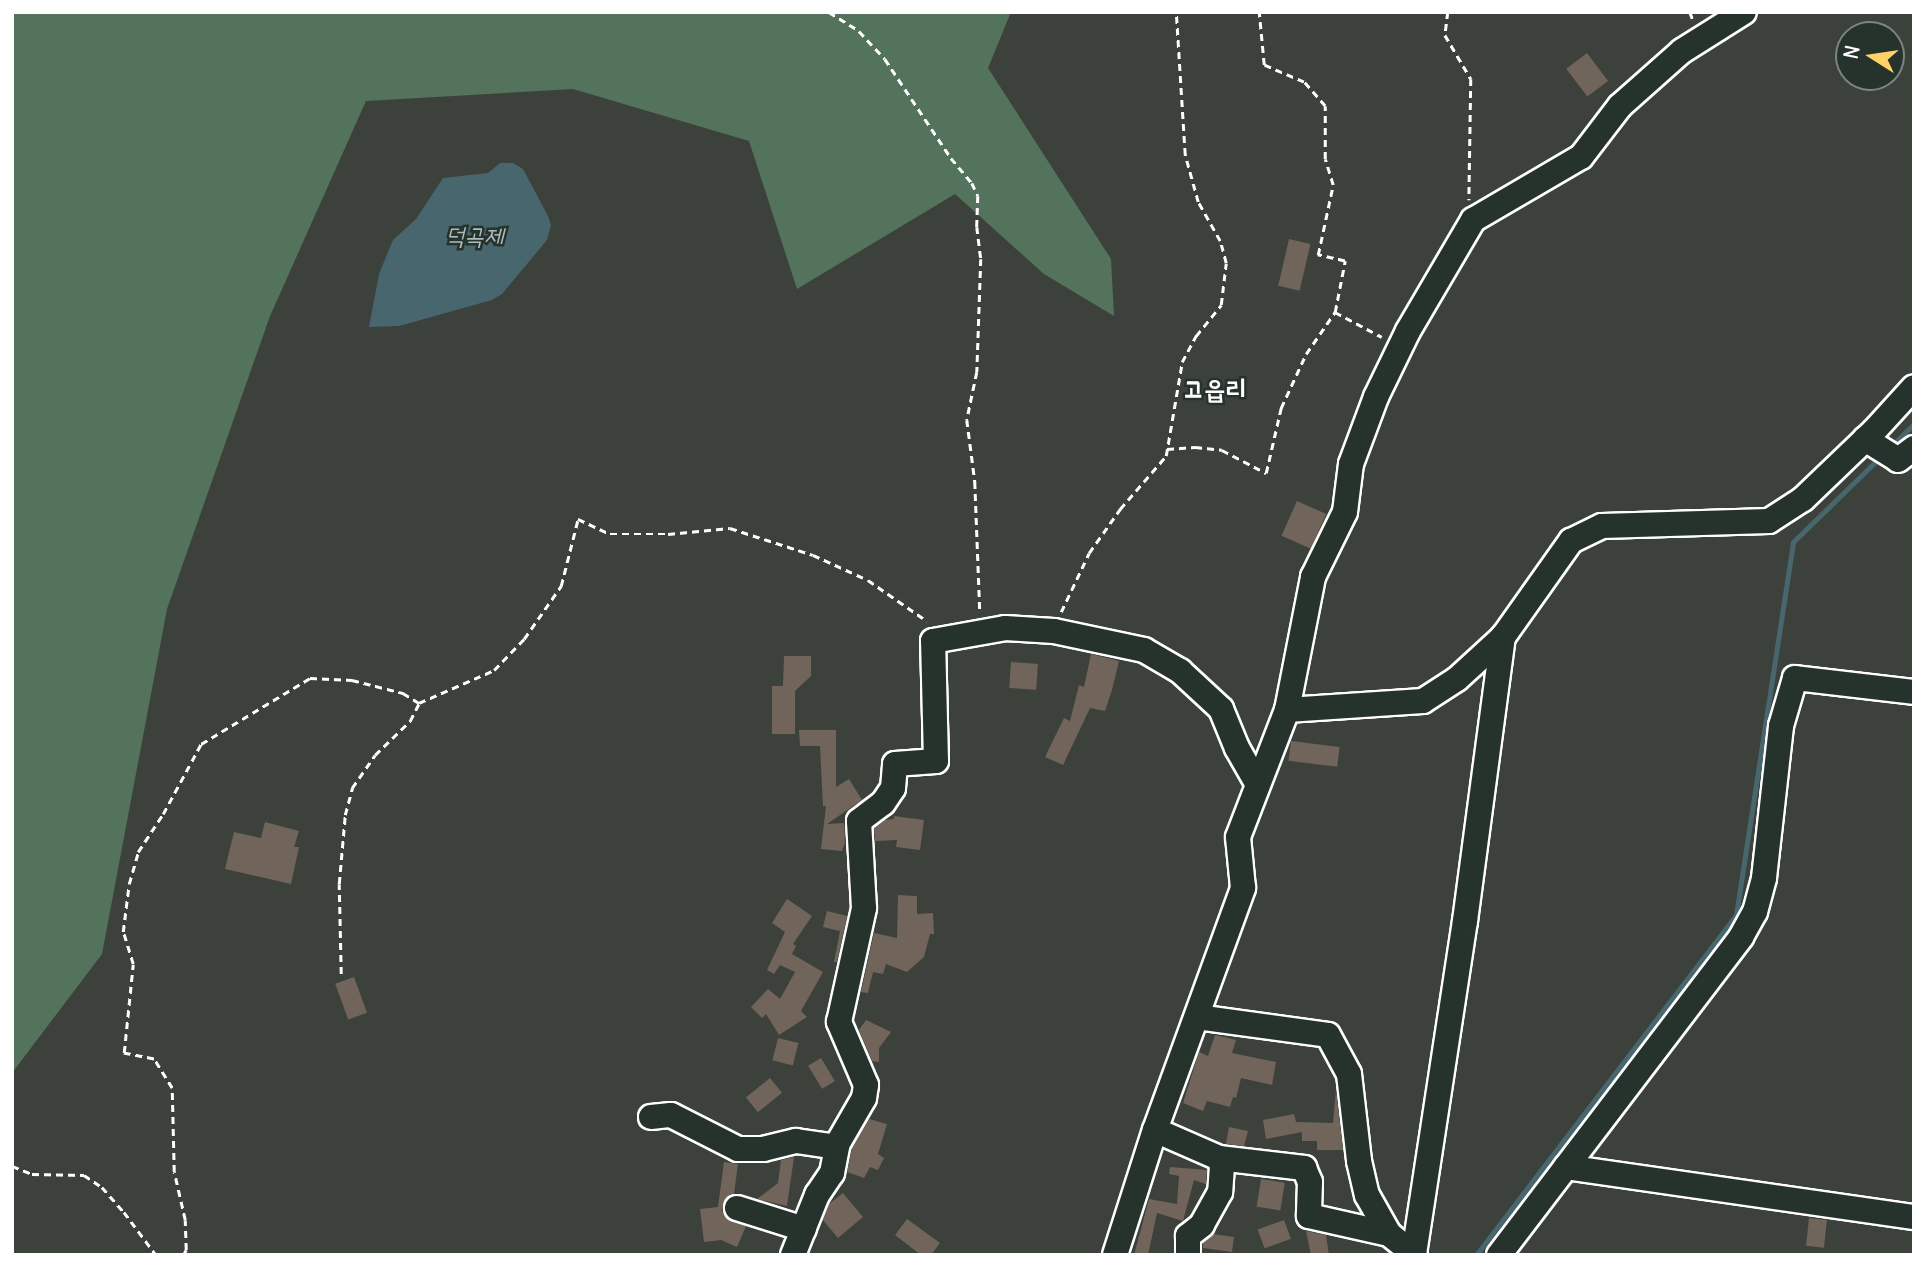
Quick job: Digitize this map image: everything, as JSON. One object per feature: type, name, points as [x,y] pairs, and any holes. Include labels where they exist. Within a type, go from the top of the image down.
[{"type":"street","points":[[1115,1255],[1155,1130],[1243,888],[1238,837],[1287,710],[1313,577],[1345,512],[1351,464],[1376,397],[1400,347],[1473,220],[1581,157],[1620,106],[1661,69],[1682,51],[1744,12]]},
{"type":"street","points":[[1287,710],[1423,701],[1457,679],[1503,637],[1571,541],[1601,526],[1769,521],[1803,499],[1914,387]]},
{"type":"street","points":[[1865,439],[1906,454]]},
{"type":"street","points":[[793,1255],[817,1195],[832,1172],[837,1147],[864,1098],[866,1085],[839,1022],[864,908],[859,821],[883,803],[893,788],[895,764],[936,761],[933,641],[1005,628],[1054,631],[1144,650],[1180,671],[1220,709],[1237,748],[1257,783]]},
{"type":"street","points":[[1414,1254],[1465,921],[1503,637]]},
{"type":"street","points":[[1499,1255],[1741,937],[1755,912],[1764,878],[1782,726],[1795,678],[1914,692]]},
{"type":"street","points":[[1197,1017],[1328,1035],[1349,1074],[1359,1161],[1367,1195],[1390,1234],[1414,1254]]},
{"type":"street","points":[[651,1117],[671,1115],[738,1149],[762,1149],[796,1141],[837,1147]]},
{"type":"street","points":[[1155,1130],[1219,1158],[1304,1168],[1310,1182],[1309,1216],[1390,1234]]},
{"type":"street","points":[[1188,1255],[1188,1236],[1202,1225],[1220,1192],[1222,1166],[1219,1158]]},
{"type":"street","points":[[1566,1167],[1914,1217]]},
{"type":"street","points":[[737,1208],[804,1230]]},
{"type":"path","points":[[829,12],[859,31],[886,59],[951,158],[972,183],[978,196],[976,227],[981,259],[977,372],[967,420],[975,482],[980,615]]},
{"type":"path","points":[[1054,631],[1068,593],[1089,553],[1120,509],[1166,456],[1182,362],[1196,336],[1221,305],[1226,263],[1220,241],[1198,202],[1185,155],[1176,12]]},
{"type":"path","points":[[1167,449],[1195,447],[1222,450],[1266,473],[1281,408],[1306,354],[1335,312],[1345,261],[1318,255],[1333,185],[1325,159],[1325,106],[1304,82],[1264,65],[1259,12]]},
{"type":"path","points":[[1448,12],[1446,35],[1471,79],[1468,192],[1473,220]]},
{"type":"path","points":[[1335,312],[1400,347]]},
{"type":"path","points":[[341,974],[340,884],[348,802],[352,789],[375,755],[410,721],[419,703],[494,670],[524,639],[561,586],[578,519],[610,534],[668,534],[730,528],[813,555],[868,580],[926,620],[933,641]]},
{"type":"path","points":[[183,1255],[186,1250],[185,1220],[174,1172],[172,1088],[154,1059],[124,1052],[133,964],[123,932],[129,884],[138,852],[163,814],[201,744],[310,678],[352,680],[403,694],[419,703]]},
{"type":"path","points":[[12,1166],[32,1174],[84,1175],[102,1187],[117,1203],[156,1255]]},
{"type":"green space","points":[[12,12],[1011,12],[988,68],[1111,259],[1114,316],[1044,274],[955,194],[797,289],[749,141],[573,89],[366,101],[270,316],[167,609],[102,954],[12,1073]]},
{"type":"water","name":"덕곡제","points":[[500,163],[513,163],[523,169],[548,216],[551,225],[547,240],[502,294],[492,300],[399,326],[369,327],[379,274],[393,240],[416,219],[443,178],[488,173]]},
{"type":"building","points":[[1587,53],[1608,81],[1587,97],[1566,69]]},
{"type":"building","points":[[1289,239],[1310,244],[1300,291],[1278,286]]},
{"type":"building","points":[[1297,501],[1326,514],[1311,549],[1282,536]]},
{"type":"building","points":[[1091,654],[1119,661],[1112,690],[1105,711],[1090,708],[1063,765],[1045,757],[1064,718],[1070,721],[1079,685],[1084,687]]},
{"type":"building","points":[[784,656],[811,656],[811,676],[795,691],[795,734],[772,734],[772,686],[783,686]]},
{"type":"building","points":[[1011,662],[1038,664],[1036,690],[1009,688]]},
{"type":"building","points":[[799,730],[836,730],[836,787],[849,779],[862,800],[827,824],[844,823],[845,843],[842,851],[821,849],[826,806],[823,806],[820,746],[800,746]]},
{"type":"building","points":[[1291,741],[1340,747],[1337,767],[1289,761]]},
{"type":"building","points":[[894,816],[924,820],[920,850],[896,847],[897,840],[875,841],[874,828],[885,820],[894,819]]},
{"type":"building","points":[[265,822],[299,831],[294,847],[299,847],[291,884],[225,869],[234,832],[261,838]]},
{"type":"building","points":[[898,895],[917,896],[917,914],[933,913],[934,934],[930,934],[924,957],[907,972],[886,964],[883,974],[873,972],[868,993],[861,992],[874,933],[897,938]]},
{"type":"building","points":[[787,899],[812,916],[793,944],[796,946],[792,954],[823,972],[801,1011],[807,1017],[779,1035],[766,1014],[762,1018],[751,1007],[768,989],[780,999],[795,972],[780,965],[774,974],[767,970],[785,932],[772,923]]},
{"type":"building","points":[[827,911],[847,916],[837,962],[834,962],[840,931],[823,927]]},
{"type":"building","points":[[354,977],[367,1013],[348,1020],[335,984]]},
{"type":"building","points":[[866,1020],[891,1032],[879,1048],[879,1062],[872,1061],[859,1030]]},
{"type":"building","points":[[1215,1035],[1236,1040],[1232,1053],[1276,1062],[1272,1085],[1241,1078],[1236,1098],[1233,1097],[1230,1107],[1207,1101],[1203,1111],[1183,1103],[1199,1052],[1208,1056]]},
{"type":"building","points":[[778,1038],[798,1043],[793,1065],[772,1060]]},
{"type":"building","points":[[821,1058],[835,1081],[822,1089],[808,1066]]},
{"type":"building","points":[[770,1078],[782,1093],[758,1112],[746,1098]]},
{"type":"building","points":[[1336,1090],[1343,1150],[1317,1150],[1317,1141],[1302,1141],[1302,1132],[1266,1139],[1263,1120],[1294,1114],[1296,1122],[1333,1123]]},
{"type":"building","points":[[869,1119],[887,1124],[878,1154],[884,1158],[878,1170],[870,1167],[864,1178],[847,1172],[852,1148]]},
{"type":"building","points":[[1229,1127],[1248,1131],[1244,1146],[1226,1144]]},
{"type":"building","points":[[794,1157],[787,1206],[757,1199],[778,1183],[781,1160]]},
{"type":"building","points":[[724,1162],[738,1164],[734,1194],[726,1198],[722,1211],[727,1219],[746,1226],[737,1247],[721,1240],[704,1242],[700,1209],[718,1207]]},
{"type":"building","points":[[1170,1167],[1207,1170],[1206,1184],[1194,1180],[1183,1221],[1157,1213],[1148,1255],[1134,1255],[1149,1199],[1177,1204],[1179,1176],[1169,1174]]},
{"type":"building","points":[[1261,1179],[1285,1183],[1280,1210],[1257,1207]]},
{"type":"building","points":[[843,1193],[863,1217],[838,1238],[823,1220],[829,1204]]},
{"type":"building","points":[[1809,1218],[1827,1220],[1824,1248],[1806,1246]]},
{"type":"building","points":[[907,1219],[940,1243],[931,1255],[921,1255],[895,1235]]},
{"type":"building","points":[[1284,1220],[1291,1239],[1265,1248],[1258,1230]]},
{"type":"building","points":[[1306,1231],[1326,1235],[1329,1255],[1311,1255]]},
{"type":"building","points":[[1213,1234],[1234,1237],[1232,1252],[1203,1248],[1203,1243]]},
{"type":"waterway","points":[[1891,446],[1914,424]]},
{"type":"waterway","points":[[1476,1255],[1736,915],[1793,542],[1879,458]]},
{"type":"district","name":"고읍리","points":[[1215,389]]}]
